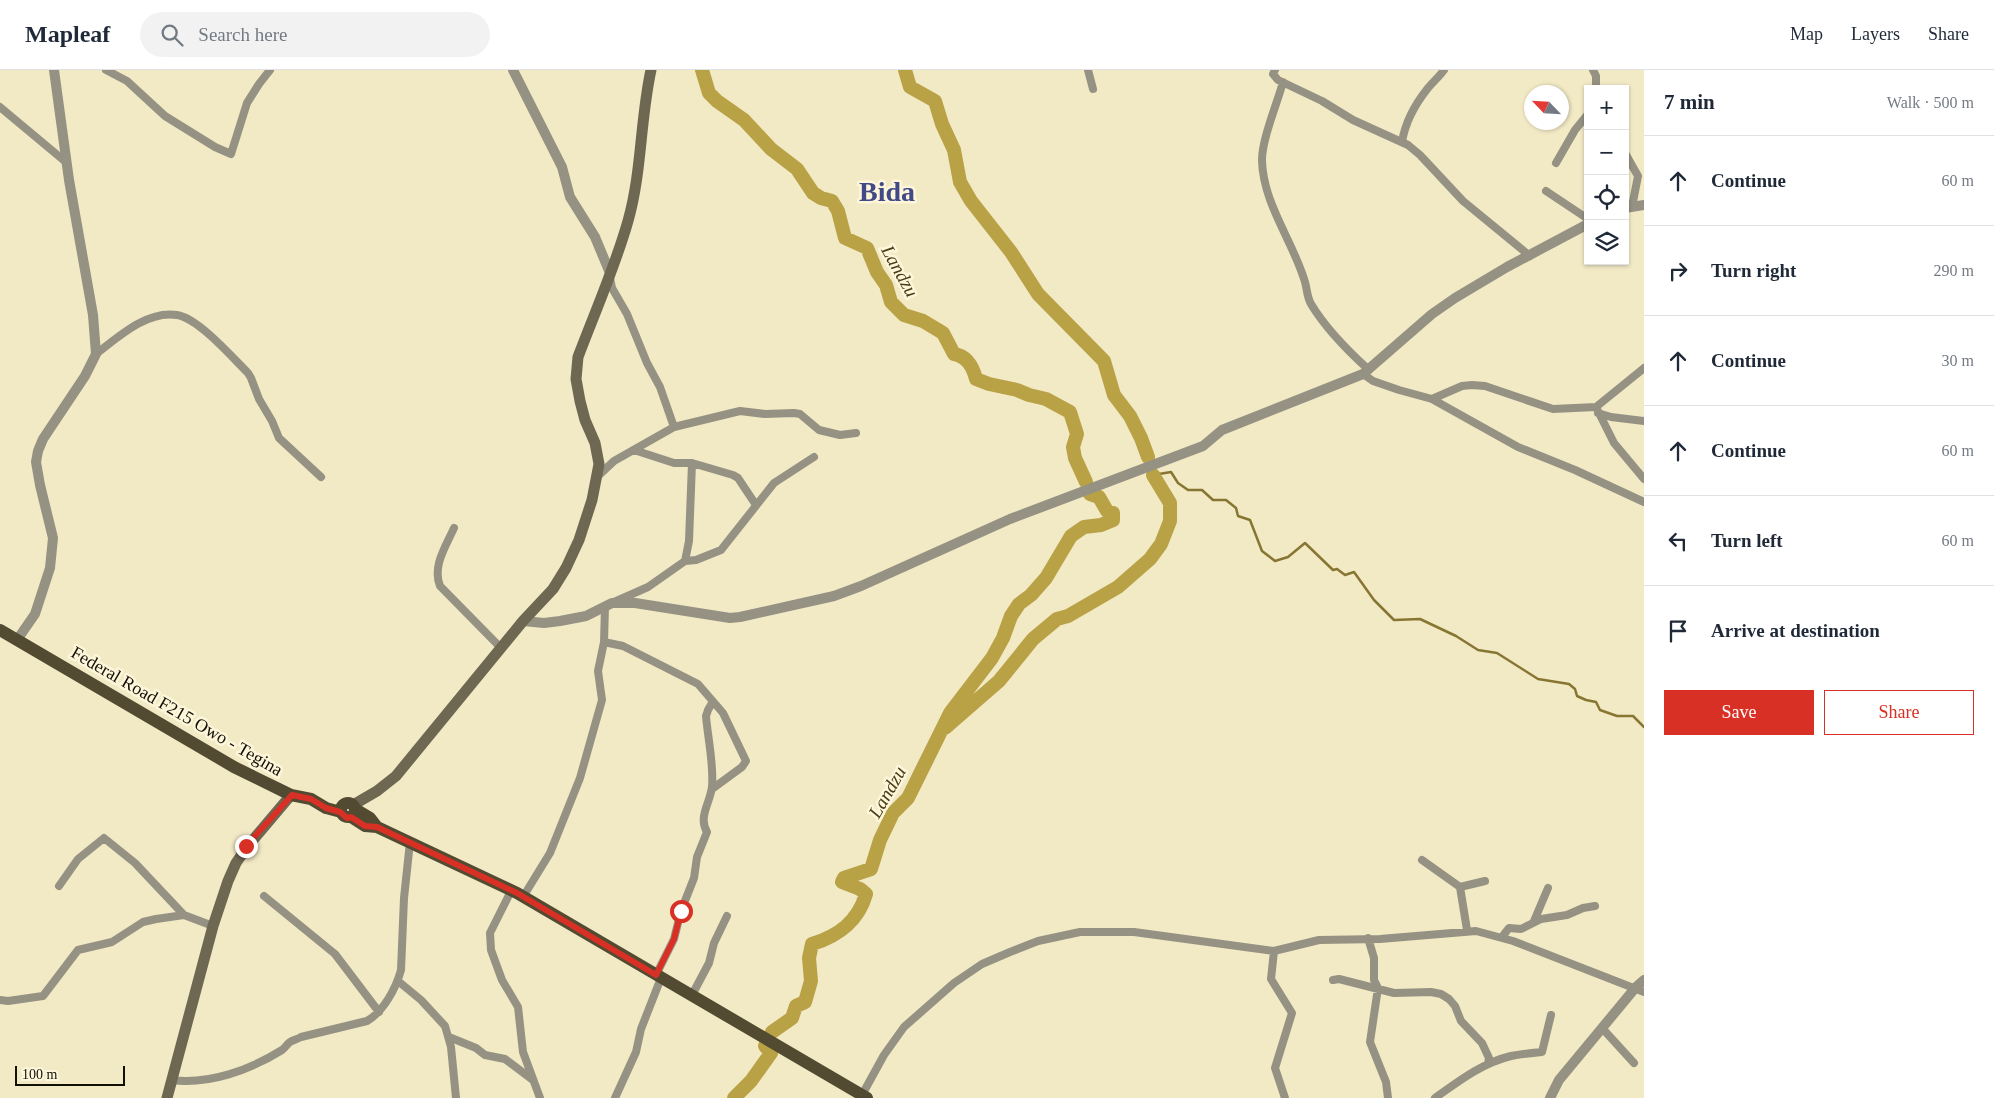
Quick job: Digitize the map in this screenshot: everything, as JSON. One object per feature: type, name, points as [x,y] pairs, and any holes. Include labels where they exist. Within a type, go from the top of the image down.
[{"type":"main road","points":[[349,810],[396,776],[523,620],[553,589],[566,568],[579,540],[598,476],[599,464],[596,443],[585,420],[576,379],[578,357],[628,220],[638,175],[643,118],[651,70]]},
{"type":"main road","name":"Federal Road F215 Owo - Tegina","points":[[0,630],[234,767],[292,795],[311,799],[326,808],[349,810],[365,826],[377,827],[410,842]]},
{"type":"main road","points":[[167,1098],[213,926],[228,881],[236,862],[246,846],[292,795]]},
{"type":"main road","points":[[410,842],[523,897],[692,995],[858,1095]]},
{"type":"street","points":[[54,70],[67,163],[93,315],[96,354]]},
{"type":"street","points":[[106,70],[127,81],[165,116],[231,154],[247,103],[270,70]]},
{"type":"street","points":[[513,70],[562,167],[570,197],[595,237],[610,273],[612,288],[635,329],[647,363],[665,400],[674,427]]},
{"type":"street","points":[[1088,70],[1093,89]]},
{"type":"street","points":[[1275,70],[1274,77],[1322,101],[1353,120],[1402,142],[1420,155],[1463,201],[1530,256]]},
{"type":"street","points":[[1402,142],[1405,126],[1427,89],[1444,70]]},
{"type":"street","points":[[1594,70],[1596,85]]},
{"type":"street","points":[[1283,82],[1264,146],[1262,157],[1263,178],[1273,208],[1305,282],[1310,303],[1373,381],[1432,399],[1518,447],[1575,470],[1644,502]]},
{"type":"street","points":[[0,107],[67,163]]},
{"type":"street","points":[[1556,163],[1575,130],[1584,119]]},
{"type":"street","points":[[1629,160],[1638,176],[1629,205]]},
{"type":"street","points":[[1546,192],[1584,216]]},
{"type":"street","points":[[1629,208],[1644,205]]},
{"type":"street","points":[[609,605],[635,603],[730,618],[834,596],[891,574],[1010,519],[1203,446],[1222,430],[1366,372],[1432,314],[1455,298],[1584,226]]},
{"type":"street","points":[[17,640],[35,614],[50,568],[53,538],[36,462],[38,451],[43,439],[85,376],[96,354],[127,330],[142,322],[169,314],[183,316],[196,324],[248,373],[279,438],[321,477]]},
{"type":"street","points":[[1597,410],[1644,368]]},
{"type":"street","points":[[1432,399],[1462,386],[1472,384],[1485,386],[1553,409],[1597,410],[1617,418],[1644,421]]},
{"type":"street","points":[[598,476],[614,461],[674,427],[740,410],[765,414],[794,412],[800,414],[819,430],[840,435],[856,433]]},
{"type":"street","points":[[1597,410],[1621,453],[1644,479]]},
{"type":"street","points":[[634,450],[674,463],[692,463],[733,475],[738,478],[756,505]]},
{"type":"street","points":[[523,620],[544,623],[586,616],[648,587],[685,561],[696,560],[721,550],[774,483],[814,457]]},
{"type":"street","points":[[685,561],[689,541],[692,463]]},
{"type":"street","points":[[454,528],[439,562],[438,581],[440,586],[501,648]]},
{"type":"street","points":[[523,897],[550,853],[580,778],[602,700],[598,671],[609,605]]},
{"type":"street","points":[[604,642],[623,646],[679,673],[702,688],[712,703],[723,713],[746,761],[742,768],[712,789]]},
{"type":"street","points":[[614,1098],[636,1052],[641,1029],[674,939],[683,905],[694,878],[697,857],[707,832],[703,823],[712,789],[706,716],[712,703]]},
{"type":"street","points":[[59,886],[78,859],[104,838],[135,863],[184,915],[213,926]]},
{"type":"street","points":[[172,1080],[205,1081],[244,1069],[283,1049],[301,1037],[367,1021],[379,1012],[398,981],[402,956],[404,898],[410,842]]},
{"type":"street","points":[[1422,860],[1460,887],[1467,930]]},
{"type":"street","points":[[1460,887],[1485,881]]},
{"type":"street","points":[[1534,921],[1548,888]]},
{"type":"street","points":[[511,891],[489,937],[494,961],[502,980],[518,1007],[523,1052],[540,1098]]},
{"type":"street","points":[[264,896],[335,954],[379,1012]]},
{"type":"street","points":[[1502,936],[1509,928],[1521,929],[1534,921],[1567,915],[1583,908],[1595,906]]},
{"type":"street","points":[[0,1000],[8,1001],[43,996],[78,950],[112,942],[143,922],[184,915]]},
{"type":"street","points":[[692,995],[709,962],[714,943],[726,916]]},
{"type":"street","points":[[858,1095],[904,1027],[929,1003],[982,964],[1038,942],[1080,932],[1118,932],[1274,951],[1319,940],[1380,939],[1467,930],[1502,936],[1641,986],[1602,1028],[1559,1080],[1550,1097]]},
{"type":"street","points":[[1368,938],[1374,958],[1374,980],[1378,988],[1370,1042],[1386,1082],[1388,1098]]},
{"type":"street","points":[[1274,951],[1271,979],[1292,1013],[1275,1068],[1285,1098]]},
{"type":"street","points":[[1333,980],[1339,979],[1394,993],[1431,992],[1441,994],[1449,999],[1459,1013],[1462,1022],[1488,1052],[1490,1058],[1488,1064]]},
{"type":"street","points":[[398,981],[421,1000],[445,1026],[449,1037],[456,1098]]},
{"type":"street","points":[[1434,1098],[1471,1072],[1488,1064],[1511,1056],[1542,1052],[1551,1015]]},
{"type":"street","points":[[1602,1028],[1634,1063]]},
{"type":"street","points":[[449,1037],[476,1048],[485,1055],[505,1059],[533,1080]]},
{"type":"waterway","name":"Landzu","points":[[702,70],[709,93],[744,120],[771,149],[797,169],[813,193],[821,198],[832,201],[838,211],[845,238],[867,248],[877,272],[886,285],[891,302],[904,315],[923,321],[943,333],[954,354],[963,357],[969,363],[976,379],[1046,399],[1070,412],[1077,434],[1073,447],[1075,458],[1086,482]]},
{"type":"waterway","name":"Landzu","points":[[905,70],[910,87],[935,101],[942,124],[954,150],[960,182],[971,201],[1011,252],[1038,294],[1104,361],[1114,395],[1130,416],[1148,457]]},
{"type":"waterway","points":[[1153,475],[1171,472],[1178,483],[1188,490],[1202,490],[1213,500],[1226,500],[1236,508],[1238,516],[1250,520],[1262,551],[1275,561],[1288,557],[1305,543],[1333,570],[1337,569],[1345,575],[1354,572],[1374,600],[1394,620],[1420,619],[1456,636],[1478,650],[1497,653],[1538,679],[1569,684],[1575,689],[1577,696],[1596,702],[1600,710],[1617,716],[1633,716],[1644,727]]},
{"type":"waterway","name":"Landzu","points":[[945,728],[999,681],[1033,639],[1057,619],[1068,616],[1118,587],[1150,559],[1161,544],[1170,521],[1170,503],[1153,475]]},
{"type":"waterway","name":"Landzu","points":[[772,1032],[792,1018],[796,1006],[805,1002],[811,981],[809,958],[812,944],[838,932],[858,912],[866,894],[860,889],[842,882],[844,878],[871,869],[880,840],[893,813],[908,798],[950,713],[992,658],[1003,638],[1011,616],[1019,604],[1031,595],[1046,578],[1071,536],[1084,527],[1101,525],[1113,520],[1113,513],[1107,511],[1099,497],[1090,494]]},
{"type":"waterway","name":"Landzu","points":[[734,1098],[751,1081],[771,1053],[765,1046]]},
{"type":"district","name":"Bida","points":[[887,191]]},
{"type":"route","points":[[246,846],[292,795],[311,799],[326,808],[340,812],[347,818],[351,817],[365,826],[377,827],[471,873],[517,893],[656,975],[674,939],[681,911]]}]
